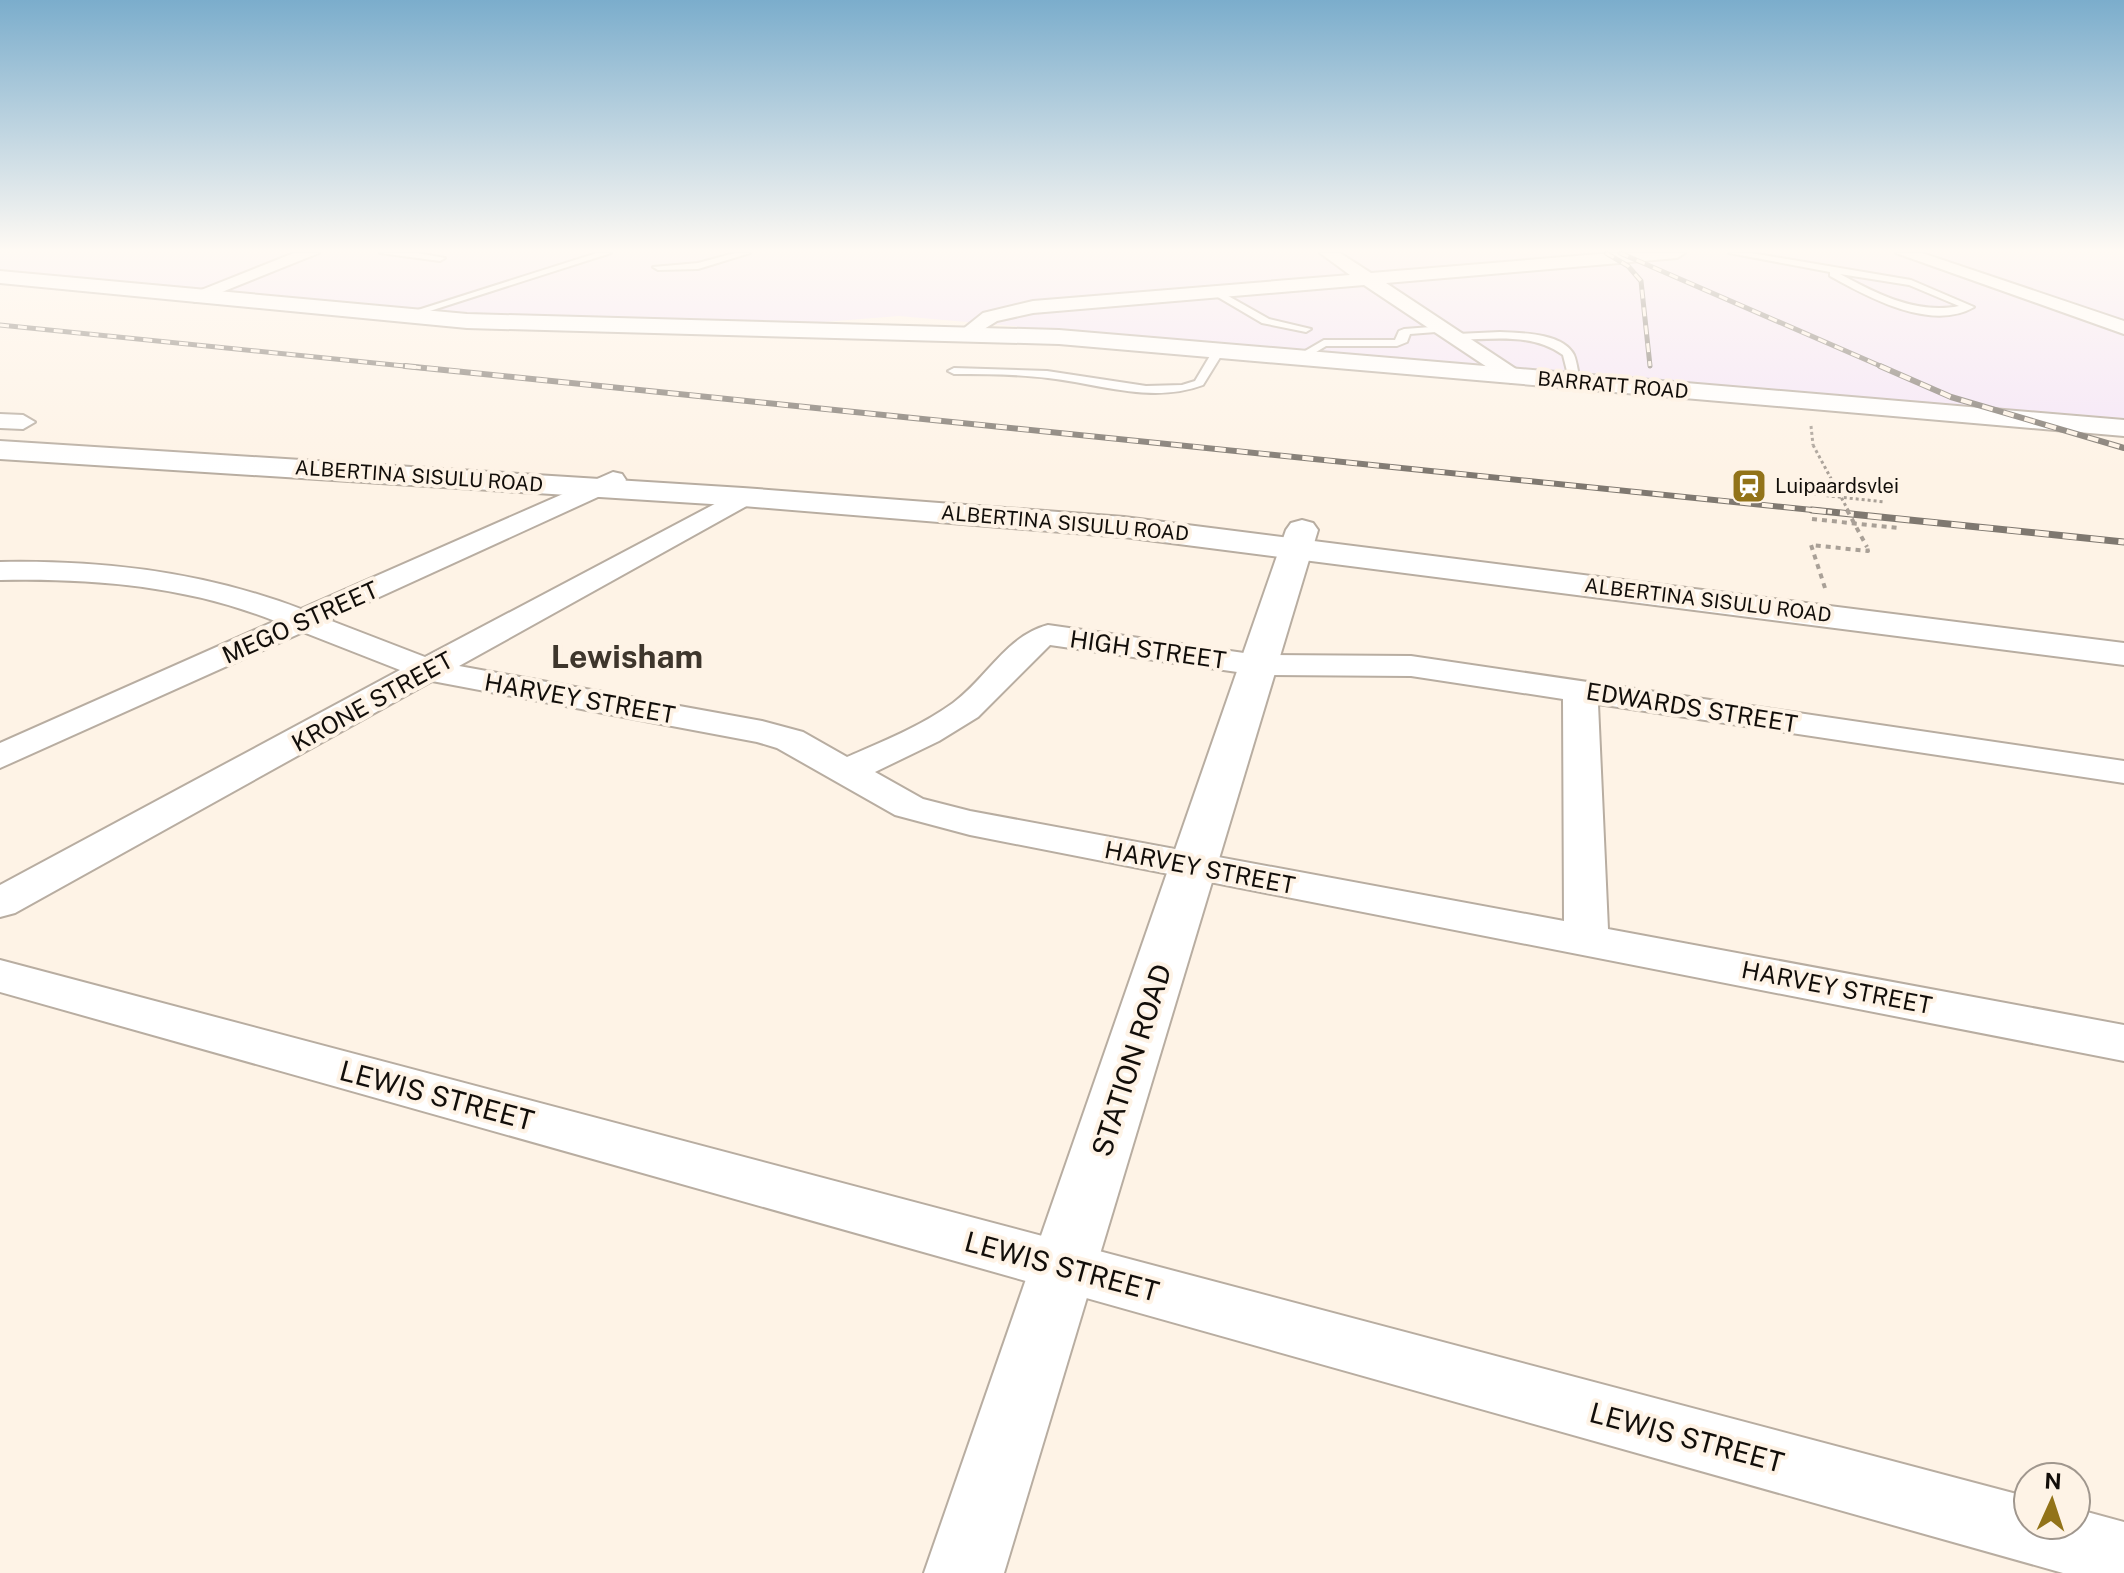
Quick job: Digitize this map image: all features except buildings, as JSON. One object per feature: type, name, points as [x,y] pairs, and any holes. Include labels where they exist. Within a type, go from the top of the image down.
[{"type":"main road","name":"BARRATT ROAD","points":[[656,326],[968,333],[1218,351],[2124,428]]},
{"type":"main road","name":"ALBERTINA SISULU ROAD","points":[[8,428],[743,497],[1300,538]]},
{"type":"main road","name":"ALBERTINA SISULU ROAD","points":[[0,450],[607,483],[1300,538],[1783,600],[2124,654]]},
{"type":"main road","name":"STATION ROAD","points":[[964,1573],[1300,538]]},
{"type":"main road","name":"ALBERTINA SISULU ROAD","points":[[1783,600],[1828,597],[2124,635]]},
{"type":"street","points":[[968,333],[977,326]]},
{"type":"street","points":[[1440,326],[1511,376]]},
{"type":"street","name":"MEGO STREET","points":[[0,757],[607,483]]},
{"type":"street","name":"KRONE STREET","points":[[0,903],[743,497]]},
{"type":"street","name":"HARVEY STREET","points":[[0,571],[56,570],[178,583],[252,601],[428,670],[762,732],[790,740],[909,807],[1193,866],[1586,938],[2124,1043]]},
{"type":"street","name":"HIGH STREET","points":[[844,772],[913,742],[972,704],[998,682],[1034,638],[1070,636],[1258,665]]},
{"type":"street","name":"EDWARDS STREET","points":[[1258,665],[1411,666],[2124,772]]},
{"type":"street","points":[[1580,690],[1586,938]]},
{"type":"street","name":"LEWIS STREET","points":[[0,976],[2124,1556]]},
{"type":"lane","points":[[1293,326],[1306,329]]},
{"type":"lane","points":[[1299,358],[1319,345],[1333,342],[1397,343],[1408,331],[1495,335],[1549,342],[1568,354],[1574,381]]},
{"type":"lane","points":[[1320,336],[1333,342]]},
{"type":"lane","points":[[954,371],[1050,374],[1161,390],[1181,390],[1199,383],[1218,351]]},
{"type":"path","points":[[1813,445],[1868,551],[1811,545],[1828,597]]},
{"type":"path","points":[[1802,493],[1885,502]]},
{"type":"path","points":[[1812,519],[1898,528]]},
{"type":"shaded area","points":[[1016,326],[2124,326],[2124,418],[1505,370]]},
{"type":"railway","points":[[14,326],[424,368]]},
{"type":"railway","points":[[1646,326],[1650,366]]},
{"type":"railway","points":[[1789,326],[1885,368]]},
{"type":"railway","points":[[405,366],[1832,512]]},
{"type":"railway","points":[[1880,366],[1951,397],[2124,448]]},
{"type":"railway","points":[[1812,510],[2124,542]]},
{"type":"place","name":"Luipaardsvlei","points":[[1749,486]]},
{"type":"district","name":"Lewisham","points":[[627,656]]}]
